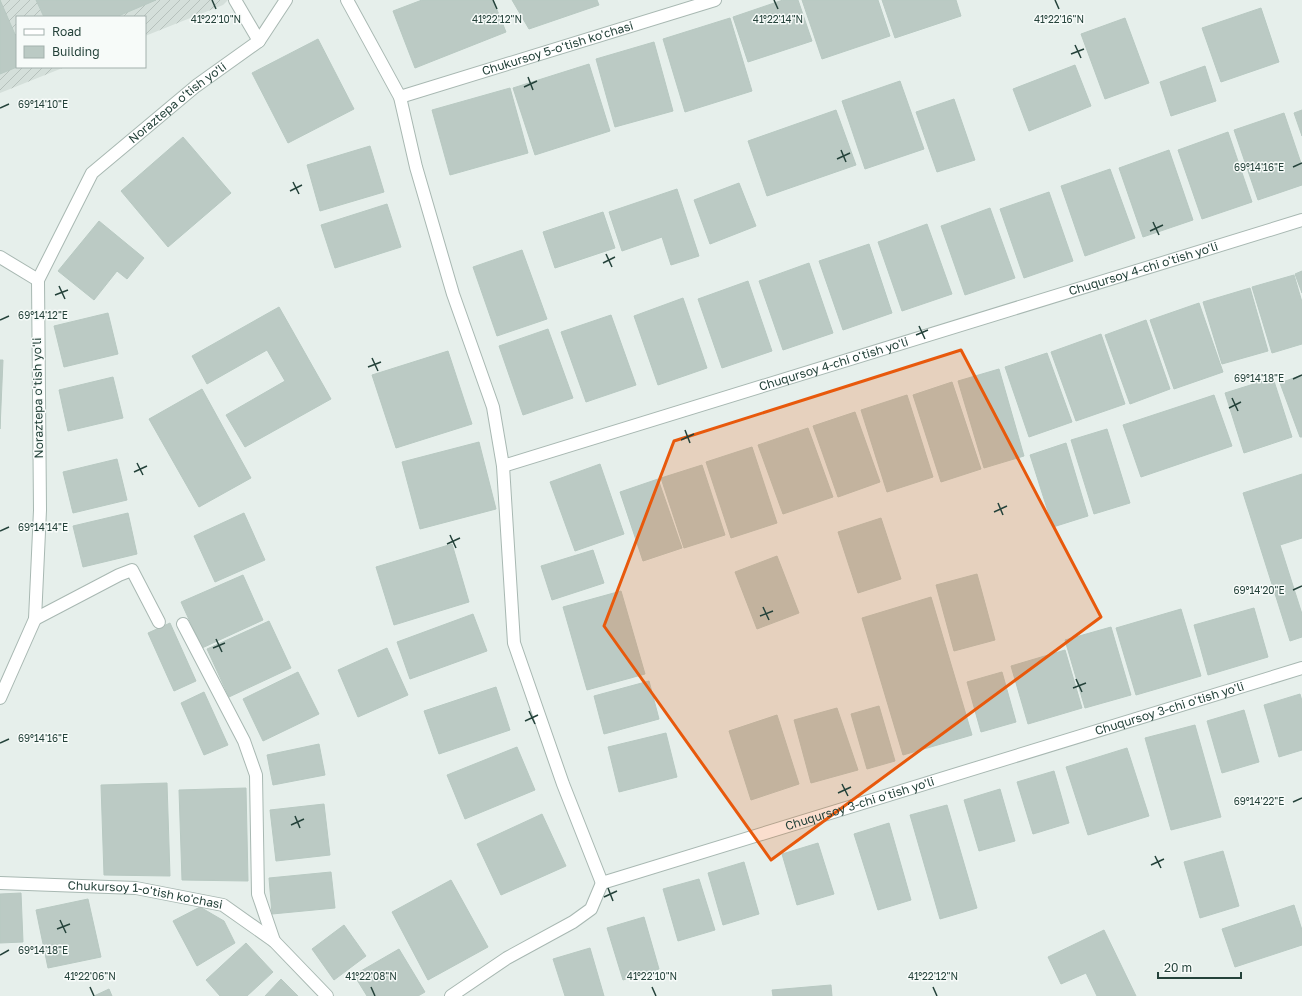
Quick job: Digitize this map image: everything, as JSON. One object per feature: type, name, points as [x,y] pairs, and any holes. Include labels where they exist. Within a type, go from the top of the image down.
[{"type":"street","points":[[235,0],[259,41]]},
{"type":"street","name":"Noraztepa o'tish yo'li","points":[[0,698],[35,618],[40,510],[38,280],[92,173],[196,86],[259,41],[286,0]]},
{"type":"street","points":[[347,0],[400,97],[416,167],[453,294],[492,407],[503,466],[514,643],[563,784],[602,883],[590,909],[573,922],[507,958],[450,996]]},
{"type":"street","name":"Chukursoy 5-o'tish ko'chasi","points":[[400,97],[715,0]]},
{"type":"street","name":"Chuqursoy 4-chi o'tish yo'li","points":[[503,466],[1302,220]]},
{"type":"street","points":[[0,257],[38,280]]},
{"type":"street","points":[[35,618],[119,575],[132,570],[159,622]]},
{"type":"street","points":[[183,624],[244,741],[256,775],[258,894],[274,940]]},
{"type":"street","name":"Chuqursoy 3-chi o'tish yo'li","points":[[602,883],[1302,668]]},
{"type":"street","name":"Chukursoy 1-o'tish ko'chasi","points":[[0,883],[136,888],[223,905],[274,940],[327,996]]},
{"type":"highlighted area","points":[[961,350],[1101,617],[771,860],[604,626],[674,441]]},
{"type":"shaded area","points":[[0,0],[228,0],[223,5],[146,36],[146,16],[16,16],[16,68],[62,68],[0,93]]},
{"type":"building","points":[[0,0],[16,37],[16,67],[0,74]]},
{"type":"building","points":[[36,0],[156,0],[118,16],[44,16]]},
{"type":"building","points":[[422,0],[493,0],[506,32],[415,68],[393,11]]},
{"type":"building","points":[[512,0],[597,0],[599,5],[529,29]]},
{"type":"building","points":[[783,0],[798,0],[812,41],[748,62],[733,17]]},
{"type":"building","points":[[802,0],[878,0],[890,36],[822,59]]},
{"type":"building","points":[[882,0],[956,0],[961,16],[895,38]]},
{"type":"building","points":[[1261,8],[1279,62],[1221,82],[1202,28]]},
{"type":"building","points":[[730,18],[752,91],[685,112],[663,39]]},
{"type":"building","points":[[1125,18],[1149,83],[1105,99],[1081,34]]},
{"type":"building","points":[[318,39],[354,109],[288,143],[252,73]]},
{"type":"building","points":[[654,42],[673,111],[615,127],[596,59]]},
{"type":"building","points":[[589,64],[610,131],[535,155],[513,88]]},
{"type":"building","points":[[1075,65],[1091,106],[1029,131],[1013,89]]},
{"type":"building","points":[[1205,66],[1216,101],[1171,116],[1160,82]]},
{"type":"building","points":[[900,81],[924,149],[865,169],[842,101]]},
{"type":"building","points":[[510,88],[528,153],[450,175],[432,110]]},
{"type":"building","points":[[954,99],[975,160],[937,172],[916,112]]},
{"type":"building","points":[[836,110],[856,165],[767,196],[748,141]]},
{"type":"building","points":[[1302,110],[1302,136],[1294,113]]},
{"type":"building","points":[[1284,113],[1302,166],[1302,185],[1258,200],[1234,130]]},
{"type":"building","points":[[1228,132],[1252,202],[1202,219],[1178,150]]},
{"type":"building","points":[[183,137],[231,193],[168,247],[121,191]]},
{"type":"building","points":[[370,146],[384,192],[320,211],[307,165]]},
{"type":"building","points":[[1169,150],[1193,220],[1143,237],[1119,168]]},
{"type":"building","points":[[1110,169],[1135,238],[1085,256],[1061,186]]},
{"type":"building","points":[[739,183],[756,226],[710,244],[694,200]]},
{"type":"building","points":[[677,189],[699,256],[671,265],[662,237],[622,251],[609,212]]},
{"type":"building","points":[[1049,192],[1073,261],[1024,278],[1000,209]]},
{"type":"building","points":[[387,204],[401,247],[335,268],[321,225]]},
{"type":"building","points":[[990,208],[1015,278],[965,295],[941,226]]},
{"type":"building","points":[[603,212],[615,248],[555,268],[543,232]]},
{"type":"building","points":[[99,221],[144,258],[127,279],[117,271],[94,300],[58,271]]},
{"type":"building","points":[[927,224],[952,294],[902,311],[878,242]]},
{"type":"building","points":[[869,244],[892,313],[843,330],[819,261]]},
{"type":"building","points":[[522,250],[547,319],[497,336],[473,267]]},
{"type":"building","points":[[809,263],[833,333],[783,350],[759,281]]},
{"type":"building","points":[[1302,271],[1302,293],[1295,274]]},
{"type":"building","points":[[1294,275],[1302,302],[1302,344],[1272,353],[1252,287]]},
{"type":"building","points":[[748,281],[772,351],[722,368],[698,299]]},
{"type":"building","points":[[1250,288],[1268,351],[1222,364],[1203,302]]},
{"type":"building","points":[[683,298],[707,368],[658,385],[634,316]]},
{"type":"building","points":[[1199,303],[1223,372],[1174,389],[1150,320]]},
{"type":"building","points":[[279,307],[331,399],[245,447],[226,415],[285,381],[267,350],[207,384],[192,356]]},
{"type":"building","points":[[108,313],[118,354],[64,367],[54,326]]},
{"type":"building","points":[[611,315],[636,385],[586,402],[561,332]]},
{"type":"building","points":[[1146,320],[1170,389],[1130,404],[1105,335]]},
{"type":"building","points":[[548,329],[573,398],[523,415],[499,346]]},
{"type":"building","points":[[1101,334],[1125,404],[1076,421],[1051,352]]},
{"type":"building","points":[[448,351],[472,424],[396,448],[372,375]]},
{"type":"building","points":[[1047,353],[1072,422],[1029,437],[1005,367]]},
{"type":"building","points":[[0,360],[3,360],[0,429]]},
{"type":"building","points":[[999,369],[1024,456],[984,468],[958,381]]},
{"type":"building","points":[[1302,375],[1302,437],[1300,437],[1280,383]]},
{"type":"building","points":[[113,377],[123,418],[68,431],[59,390]]},
{"type":"building","points":[[1273,378],[1292,437],[1244,453],[1225,393]]},
{"type":"building","points":[[952,382],[981,469],[941,482],[913,395]]},
{"type":"building","points":[[202,389],[251,478],[199,507],[149,419]]},
{"type":"building","points":[[907,395],[933,477],[887,492],[861,410]]},
{"type":"building","points":[[1214,395],[1232,446],[1141,477],[1123,425]]},
{"type":"building","points":[[855,412],[880,482],[838,497],[813,426]]},
{"type":"building","points":[[808,428],[833,497],[783,514],[758,445]]},
{"type":"building","points":[[1107,429],[1130,503],[1094,514],[1071,440]]},
{"type":"building","points":[[479,442],[496,509],[420,529],[402,462]]},
{"type":"building","points":[[1066,443],[1088,516],[1053,527],[1030,455]]},
{"type":"building","points":[[752,447],[777,523],[731,538],[706,462]]},
{"type":"building","points":[[117,459],[127,500],[73,513],[63,472]]},
{"type":"building","points":[[600,464],[624,534],[575,551],[550,482]]},
{"type":"building","points":[[702,465],[725,535],[684,548],[661,478]]},
{"type":"building","points":[[1302,474],[1302,538],[1280,545],[1302,614],[1302,637],[1290,641],[1243,493]]},
{"type":"building","points":[[658,479],[682,548],[643,561],[620,492]]},
{"type":"building","points":[[128,513],[137,554],[83,567],[73,526]]},
{"type":"building","points":[[244,513],[265,560],[215,582],[194,536]]},
{"type":"building","points":[[881,518],[901,579],[858,593],[838,532]]},
{"type":"building","points":[[452,544],[469,602],[394,625],[376,567]]},
{"type":"building","points":[[593,550],[604,583],[552,600],[541,566]]},
{"type":"building","points":[[777,556],[799,613],[757,629],[735,572]]},
{"type":"building","points":[[977,574],[995,640],[954,651],[936,585]]},
{"type":"building","points":[[243,575],[263,620],[202,648],[181,602]]},
{"type":"building","points":[[621,591],[645,674],[587,690],[563,607]]},
{"type":"building","points":[[931,597],[972,735],[903,755],[862,618]]},
{"type":"building","points":[[1254,608],[1268,657],[1208,675],[1194,625]]},
{"type":"building","points":[[1181,609],[1201,676],[1136,695],[1116,628]]},
{"type":"building","points":[[473,614],[487,651],[410,679],[397,642]]},
{"type":"building","points":[[269,621],[291,668],[229,697],[207,649]]},
{"type":"building","points":[[170,623],[196,681],[174,691],[148,633]]},
{"type":"building","points":[[1111,627],[1131,695],[1085,708],[1065,640]]},
{"type":"building","points":[[387,648],[408,695],[358,717],[338,670]]},
{"type":"building","points":[[1065,650],[1082,708],[1028,724],[1011,666]]},
{"type":"building","points":[[298,672],[319,714],[263,741],[243,699]]},
{"type":"building","points":[[1002,672],[1016,722],[981,732],[967,682]]},
{"type":"building","points":[[649,681],[659,719],[604,734],[594,696]]},
{"type":"building","points":[[496,687],[510,730],[439,754],[424,711]]},
{"type":"building","points":[[204,692],[228,745],[204,755],[181,703]]},
{"type":"building","points":[[1300,694],[1302,701],[1302,750],[1279,757],[1264,705]]},
{"type":"building","points":[[879,706],[895,761],[867,769],[851,714]]},
{"type":"building","points":[[837,708],[858,770],[811,783],[794,720]]},
{"type":"building","points":[[1244,710],[1259,762],[1222,773],[1207,721]]},
{"type":"building","points":[[777,715],[799,784],[751,800],[729,731]]},
{"type":"building","points":[[1195,725],[1221,817],[1171,830],[1145,738]]},
{"type":"building","points":[[666,733],[677,777],[619,792],[608,747]]},
{"type":"building","points":[[319,744],[325,775],[273,785],[267,755]]},
{"type":"building","points":[[517,747],[535,790],[465,819],[447,775]]},
{"type":"building","points":[[1127,748],[1149,816],[1088,835],[1066,767]]},
{"type":"building","points":[[1054,771],[1069,823],[1033,834],[1017,782]]},
{"type":"building","points":[[167,783],[170,876],[104,875],[101,785]]},
{"type":"building","points":[[246,788],[248,881],[182,880],[179,790]]},
{"type":"building","points":[[1000,789],[1015,841],[979,851],[964,800]]},
{"type":"building","points":[[324,804],[330,855],[276,861],[270,810]]},
{"type":"building","points":[[947,805],[977,908],[940,919],[910,815]]},
{"type":"building","points":[[542,814],[566,866],[501,895],[477,844]]},
{"type":"building","points":[[889,823],[911,900],[878,910],[854,834]]},
{"type":"building","points":[[818,843],[834,894],[797,905],[782,854]]},
{"type":"building","points":[[1223,851],[1239,906],[1200,918],[1184,862]]},
{"type":"building","points":[[744,862],[759,914],[723,925],[708,873]]},
{"type":"building","points":[[331,872],[335,908],[272,914],[269,878]]},
{"type":"building","points":[[699,879],[715,930],[678,941],[663,889]]},
{"type":"building","points":[[451,880],[488,947],[428,980],[392,912]]},
{"type":"building","points":[[21,893],[23,942],[0,943],[0,894]]},
{"type":"building","points":[[88,899],[101,957],[48,968],[36,910]]},
{"type":"building","points":[[1294,905],[1302,930],[1302,945],[1235,967],[1222,929]]},
{"type":"building","points":[[200,907],[224,921],[235,943],[197,966],[173,921]]},
{"type":"building","points":[[644,917],[659,969],[623,980],[607,928]]},
{"type":"building","points":[[344,925],[366,956],[334,980],[312,949]]},
{"type":"building","points":[[1104,930],[1136,996],[1097,996],[1086,973],[1061,984],[1048,957]]},
{"type":"building","points":[[246,943],[273,972],[247,996],[220,996],[206,980]]},
{"type":"building","points":[[590,948],[604,996],[565,996],[553,959]]},
{"type":"building","points":[[399,949],[425,992],[418,996],[367,996],[354,975]]},
{"type":"building","points":[[281,979],[298,996],[265,996]]},
{"type":"building","points":[[831,985],[832,996],[773,996],[772,990]]},
{"type":"building","points":[[109,989],[112,996],[94,996]]}]
